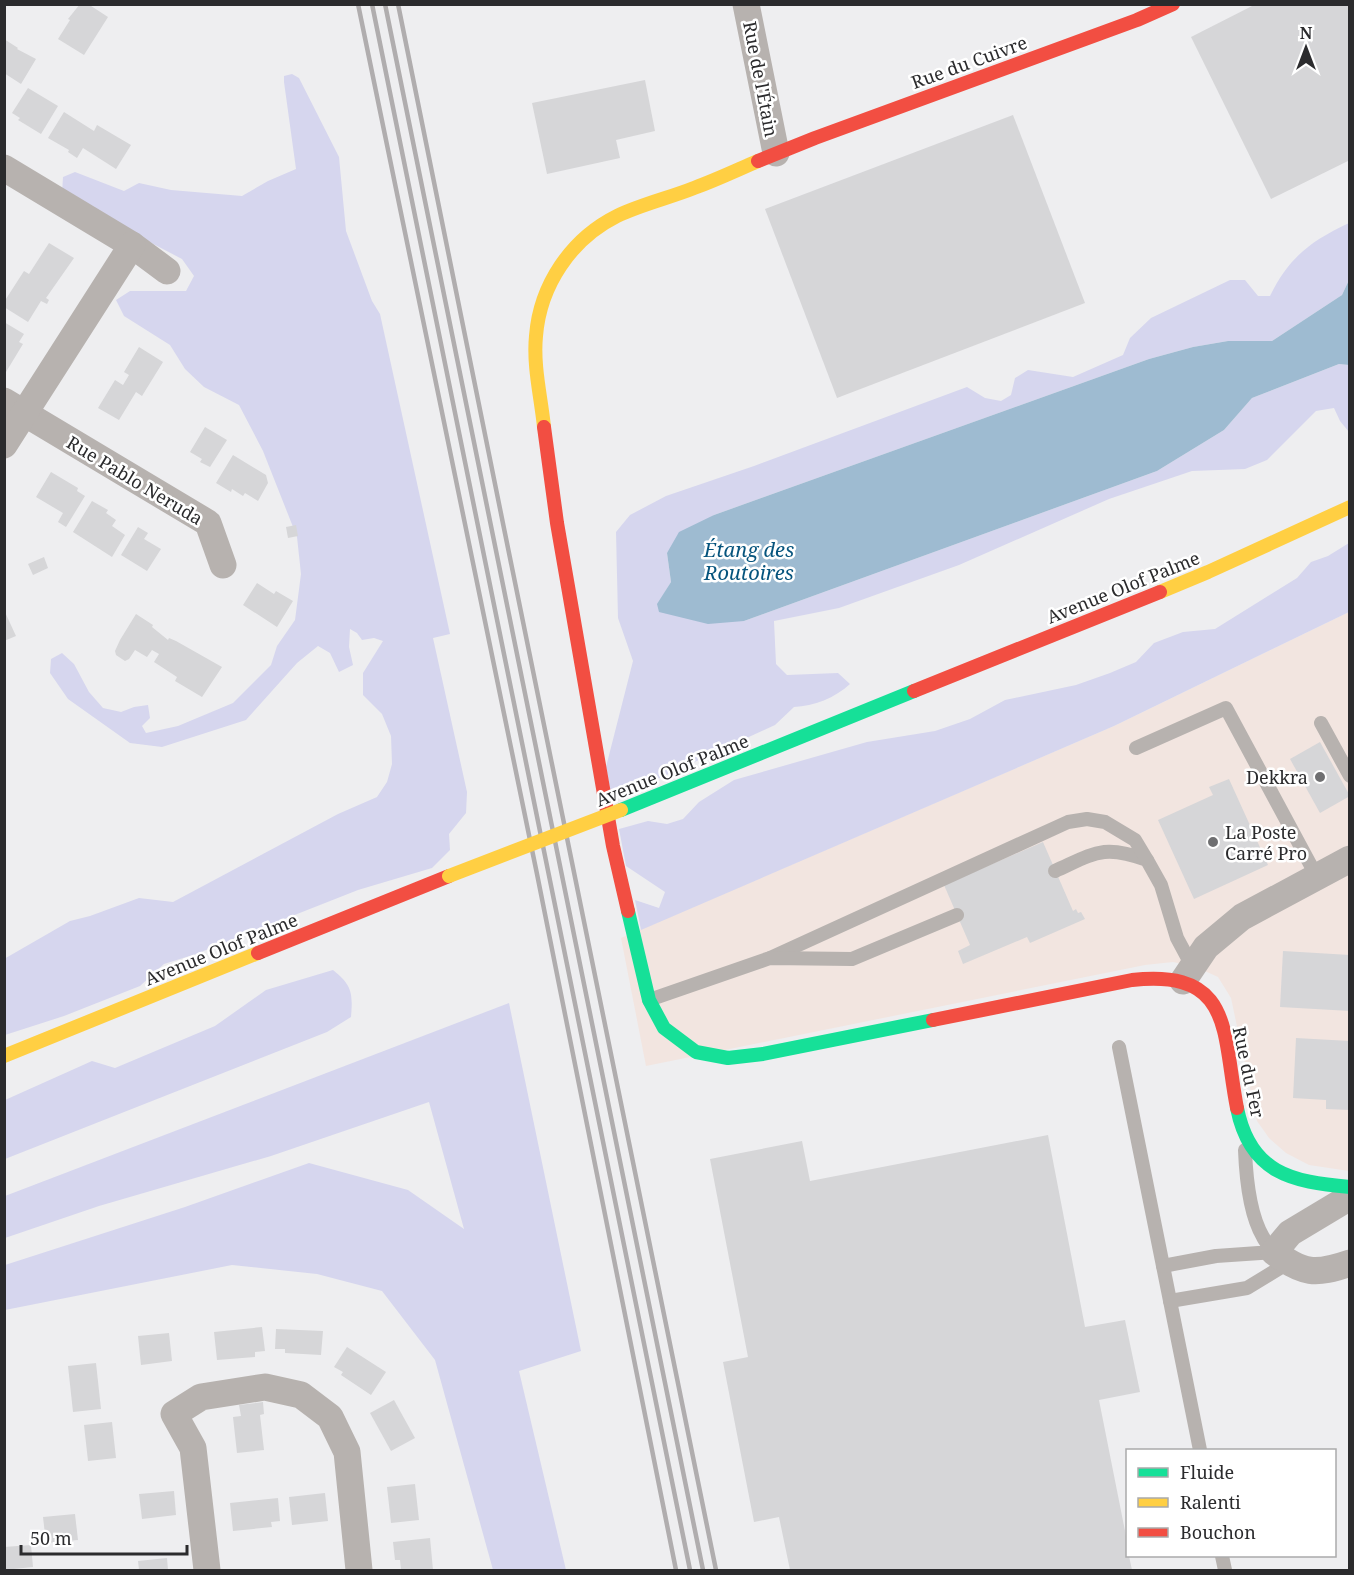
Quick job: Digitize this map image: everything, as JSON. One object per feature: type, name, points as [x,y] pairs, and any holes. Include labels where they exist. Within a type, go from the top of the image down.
[{"type":"street","name":"Rue de l'Étain","points":[[746,4],[776,153]]},
{"type":"street","name":"Rue du Cuivre","points":[[1173,4],[1137,20],[776,153],[707,183],[621,215],[593,231],[573,249],[558,268],[544,295],[538,313],[535,354],[557,523],[613,846],[649,1000],[664,1028],[696,1052],[728,1058],[763,1054],[1132,980],[1187,973]]},
{"type":"street","points":[[4,168],[132,245],[167,271]]},
{"type":"street","points":[[4,445],[15,407],[132,245]]},
{"type":"street","name":"Rue Pablo Neruda","points":[[15,407],[208,523],[223,565]]},
{"type":"street","name":"Avenue Olof Palme","points":[[4,1056],[449,876],[621,810],[1208,572],[1350,507]]},
{"type":"street","points":[[1187,973],[1206,946],[1242,917],[1350,859]]},
{"type":"street","name":"Rue du Fer","points":[[1187,973],[1205,992],[1218,1012],[1244,1136],[1256,1153],[1273,1168],[1296,1179],[1323,1185],[1350,1186]]},
{"type":"street","points":[[1350,1197],[1290,1233],[1281,1258],[1303,1270],[1318,1271],[1350,1263]]},
{"type":"street","points":[[207,1570],[193,1448],[174,1414],[201,1397],[265,1387],[301,1395],[330,1417],[347,1452],[359,1570]]},
{"type":"lane","points":[[1136,748],[1226,708],[1317,877]]},
{"type":"lane","points":[[1321,723],[1350,776]]},
{"type":"lane","points":[[649,1000],[770,958],[1068,822],[1088,819],[1105,822],[1136,840],[1161,885],[1187,973]]},
{"type":"lane","points":[[1055,871],[1100,851],[1115,851],[1147,860]]},
{"type":"lane","points":[[770,958],[852,959],[957,915]]},
{"type":"lane","points":[[1119,1047],[1200,1449]]},
{"type":"lane","points":[[1244,1136],[1246,1167],[1255,1217],[1263,1238],[1281,1258]]},
{"type":"lane","points":[[1163,1266],[1216,1256],[1281,1258]]},
{"type":"lane","points":[[1170,1301],[1247,1288],[1281,1258]]},
{"type":"shaded area","points":[[292,74],[299,78],[339,157],[346,231],[372,301],[380,314],[450,634],[433,638],[467,792],[466,813],[449,834],[450,850],[432,868],[358,890],[196,954],[164,964],[140,986],[64,1016],[5,1035],[4,959],[70,921],[139,898],[173,902],[338,814],[377,797],[387,782],[392,764],[391,736],[382,714],[363,695],[363,673],[383,641],[374,638],[362,640],[350,629],[349,647],[353,665],[339,672],[330,653],[318,646],[297,663],[246,720],[162,747],[130,743],[68,699],[50,673],[51,659],[62,653],[74,664],[89,692],[103,708],[121,712],[148,705],[150,718],[142,726],[146,733],[178,726],[233,703],[271,665],[277,646],[295,620],[301,574],[297,537],[263,451],[239,405],[204,387],[185,369],[170,345],[124,316],[116,300],[130,291],[186,291],[194,276],[182,259],[119,226],[93,206],[62,194],[63,177],[75,172],[124,191],[139,183],[171,190],[242,196],[296,169],[284,82],[284,76]]},
{"type":"shaded area","points":[[1349,223],[1349,280],[1342,295],[1272,341],[1228,341],[1193,347],[1149,359],[714,515],[667,553],[671,582],[658,604],[744,621],[1157,471],[1224,430],[1252,398],[1339,364],[1349,365],[1349,432],[1340,421],[1334,408],[1316,411],[1267,460],[1245,469],[1192,471],[1109,499],[959,565],[839,608],[774,621],[776,664],[787,675],[838,673],[850,684],[824,700],[794,707],[775,725],[612,800],[606,767],[633,661],[618,618],[616,532],[630,515],[666,496],[967,387],[985,398],[1001,401],[1011,395],[1015,378],[1028,370],[1073,377],[1123,355],[1130,338],[1151,318],[1230,280],[1245,280],[1258,296],[1270,296],[1285,271],[1302,252]]},
{"type":"shaded area","points":[[1349,543],[1349,612],[1114,726],[641,930],[635,900],[659,908],[665,892],[626,866],[619,829],[648,821],[667,824],[683,819],[699,802],[734,780],[867,742],[935,731],[970,719],[1005,700],[1076,685],[1110,673],[1136,662],[1154,643],[1183,632],[1215,629],[1297,578],[1311,562],[1328,556]]},
{"type":"shaded area","points":[[1349,612],[1349,1171],[1309,1165],[1286,1153],[1269,1138],[1257,1121],[1231,998],[1218,977],[1196,967],[1173,962],[1145,965],[646,1066],[621,938],[1114,726]]},
{"type":"shaded area","points":[[333,970],[344,980],[350,990],[351,1017],[327,1032],[5,1159],[5,1100],[92,1061],[115,1068],[215,1026],[266,990]]},
{"type":"shaded area","points":[[509,1003],[581,1351],[519,1371],[566,1570],[493,1570],[435,1360],[382,1291],[317,1274],[232,1265],[5,1310],[5,1265],[185,1207],[309,1163],[408,1190],[464,1229],[429,1102],[271,1156],[99,1206],[5,1238],[5,1196]]},
{"type":"water","name":"Étang des Routoires","points":[[1349,280],[1349,365],[1339,364],[1252,398],[1224,430],[1157,471],[744,621],[708,624],[659,612],[657,604],[671,582],[667,553],[679,532],[714,515],[1149,359],[1193,347],[1228,341],[1272,341],[1342,295]]},
{"type":"building","points":[[80,4],[88,4],[108,17],[84,55],[58,39],[70,20],[68,19]]},
{"type":"building","points":[[1256,4],[1350,4],[1350,160],[1271,199],[1191,37]]},
{"type":"building","points":[[4,39],[36,59],[21,84],[4,73]]},
{"type":"building","points":[[645,80],[655,131],[616,140],[620,158],[547,174],[532,103]]},
{"type":"building","points":[[28,88],[58,106],[41,134],[18,120],[20,118],[12,113]]},
{"type":"building","points":[[64,112],[94,131],[97,125],[131,145],[116,169],[83,148],[77,158],[68,152],[69,150],[48,138]]},
{"type":"building","points":[[1013,115],[1085,303],[837,398],[765,209]]},
{"type":"building","points":[[49,243],[74,258],[46,298],[49,300],[47,304],[41,301],[28,322],[4,307],[4,302],[24,271],[29,274]]},
{"type":"building","points":[[4,322],[24,334],[19,342],[23,344],[6,372],[4,370]]},
{"type":"building","points":[[139,347],[163,362],[142,396],[136,392],[119,420],[98,408],[115,380],[123,385],[129,375],[124,372]]},
{"type":"building","points":[[205,427],[227,440],[210,467],[200,462],[202,459],[190,452]]},
{"type":"building","points":[[233,455],[266,475],[268,483],[258,501],[245,493],[243,496],[232,489],[231,492],[216,483]]},
{"type":"building","points":[[51,472],[78,488],[77,491],[85,496],[66,527],[58,522],[63,513],[36,497]]},
{"type":"building","points":[[92,501],[108,510],[106,513],[116,520],[112,526],[125,535],[112,557],[73,532]]},
{"type":"building","points":[[296,525],[298,536],[288,538],[286,527]]},
{"type":"building","points":[[138,527],[148,533],[144,539],[161,549],[147,571],[121,555]]},
{"type":"building","points":[[44,557],[48,568],[33,575],[28,564]]},
{"type":"building","points":[[257,583],[274,594],[276,591],[293,601],[277,627],[243,605]]},
{"type":"building","points":[[4,610],[16,636],[4,641]]},
{"type":"building","points":[[136,614],[153,625],[152,627],[168,640],[169,638],[176,641],[222,667],[202,697],[175,681],[177,677],[154,662],[159,654],[152,650],[147,657],[135,650],[125,661],[116,655],[115,651],[120,640]]},
{"type":"building","name":"Dekkra","points":[[1320,742],[1350,796],[1320,813],[1290,759]]},
{"type":"building","name":"La Poste Carré Pro","points":[[1229,779],[1268,865],[1194,899],[1158,820],[1213,795],[1209,787]]},
{"type":"building","points":[[1043,842],[1073,911],[1076,909],[1078,913],[1081,912],[1085,919],[1030,943],[1027,937],[963,964],[958,951],[970,945],[944,885]]},
{"type":"building","points":[[1283,951],[1350,955],[1350,1011],[1280,1007]]},
{"type":"building","points":[[1296,1038],[1350,1041],[1350,1110],[1326,1109],[1326,1100],[1293,1098]]},
{"type":"building","points":[[1048,1135],[1085,1327],[1125,1320],[1140,1392],[1099,1400],[1126,1536],[1126,1557],[1129,1557],[1132,1570],[790,1570],[779,1517],[754,1522],[723,1362],[748,1357],[710,1159],[802,1141],[810,1181]]},
{"type":"building","points":[[262,1327],[265,1351],[255,1352],[255,1357],[217,1360],[214,1332]]},
{"type":"building","points":[[276,1329],[323,1331],[321,1355],[285,1353],[285,1349],[275,1349]]},
{"type":"building","points":[[169,1333],[172,1361],[141,1365],[138,1336]]},
{"type":"building","points":[[347,1347],[386,1372],[371,1395],[341,1375],[343,1372],[334,1367]]},
{"type":"building","points":[[96,1363],[101,1409],[73,1412],[68,1366]]},
{"type":"building","points":[[394,1400],[415,1438],[391,1451],[370,1413]]},
{"type":"building","points":[[263,1402],[264,1414],[260,1415],[264,1450],[237,1453],[233,1417],[241,1416],[239,1405]]},
{"type":"building","points":[[112,1422],[116,1458],[88,1461],[84,1425]]},
{"type":"building","points":[[415,1484],[419,1520],[391,1523],[387,1487]]},
{"type":"building","points":[[174,1491],[176,1515],[142,1519],[139,1494]]},
{"type":"building","points":[[325,1493],[328,1521],[292,1525],[289,1497]]},
{"type":"building","points":[[278,1498],[280,1521],[271,1522],[272,1527],[233,1531],[230,1503]]},
{"type":"building","points":[[75,1514],[78,1540],[46,1543],[43,1517]]},
{"type":"building","points":[[430,1538],[433,1570],[401,1570],[400,1560],[395,1560],[393,1542]]},
{"type":"building","points":[[31,1545],[33,1567],[4,1570],[4,1547]]},
{"type":"building","points":[[167,1558],[168,1570],[139,1570],[138,1561]]},
{"type":"railway","points":[[358,4],[537,874],[676,1570]]},
{"type":"railway","points":[[372,4],[690,1570]]},
{"type":"railway","points":[[385,4],[703,1570]]},
{"type":"railway","points":[[398,4],[716,1570]]},
{"type":"traffic: fast","points":[[621,810],[914,691]]},
{"type":"traffic: fast","points":[[628,911],[649,1000],[664,1028],[696,1052],[728,1058],[763,1054],[933,1020]]},
{"type":"traffic: fast","points":[[1237,1108],[1243,1130],[1252,1147],[1276,1170],[1309,1182],[1350,1187]]},
{"type":"traffic: slow","points":[[544,427],[536,359],[539,317],[551,282],[572,251],[600,226],[617,216],[685,192],[758,161]]},
{"type":"traffic: slow","points":[[1160,592],[1350,507]]},
{"type":"traffic: slow","points":[[449,876],[621,810]]},
{"type":"traffic: slow","points":[[4,1056],[258,953]]},
{"type":"traffic: jam","points":[[758,161],[1137,20],[1173,4]]},
{"type":"traffic: jam","points":[[544,427],[557,523],[613,846],[628,911]]},
{"type":"traffic: jam","points":[[914,691],[1160,592]]},
{"type":"traffic: jam","points":[[258,953],[449,876]]},
{"type":"traffic: jam","points":[[933,1020],[1132,980],[1165,979],[1189,985],[1206,996],[1217,1011],[1229,1054],[1237,1108]]},
{"type":"place","name":"Dekkra","points":[[1320,777]]},
{"type":"place","name":"La Poste Carré Pro","points":[[1213,842]]}]
